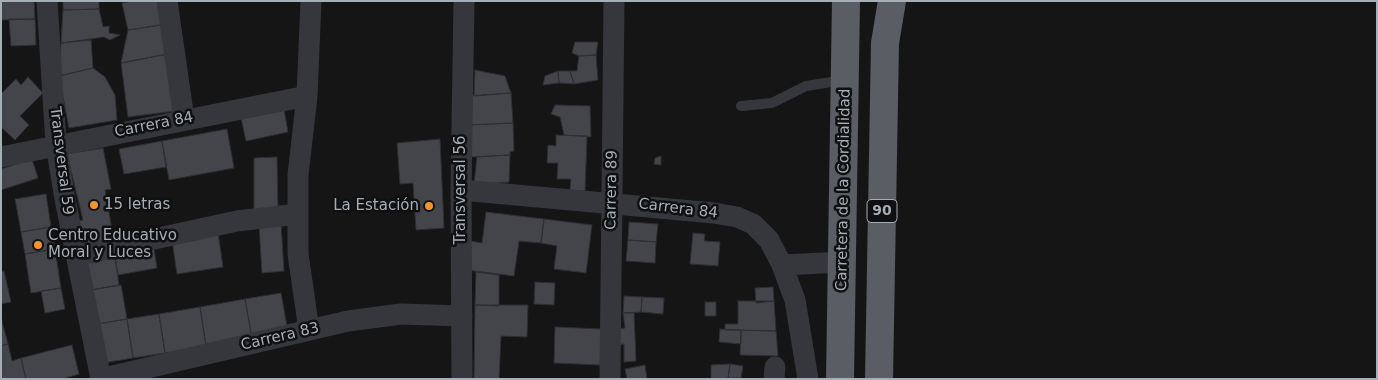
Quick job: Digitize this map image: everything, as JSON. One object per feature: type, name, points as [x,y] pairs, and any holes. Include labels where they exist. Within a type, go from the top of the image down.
[{"type":"highway","name":"Carretera de la Cordialidad","points":[[840,379],[846,1]]},
{"type":"highway","name":"90","points":[[879,379],[885,43],[892,1]]},
{"type":"street","name":"Transversal 59","points":[[47,1],[56,144],[101,379]]},
{"type":"street","points":[[167,1],[184,119]]},
{"type":"street","points":[[309,330],[298,254],[298,175],[307,96],[311,1]]},
{"type":"street","name":"Transversal 56","points":[[462,379],[460,190],[464,1]]},
{"type":"street","name":"Carrera 89","points":[[610,379],[614,1]]},
{"type":"street","name":"Carrera 84","points":[[1,156],[307,96]]},
{"type":"street","name":"Carrera 84","points":[[460,190],[612,202],[736,217],[753,224],[769,240],[782,265],[795,300],[808,379]]},
{"type":"street","points":[[76,256],[237,221],[298,214]]},
{"type":"street","points":[[782,265],[843,262]]},
{"type":"street","name":"Carrera 83","points":[[101,379],[309,330],[401,314],[462,316]]},
{"type":"lane","points":[[741,106],[772,103],[806,86],[845,80]]},
{"type":"building","points":[[1,1],[34,1],[35,19],[1,20]]},
{"type":"building","points":[[63,1],[99,1],[99,9],[63,10]]},
{"type":"building","points":[[159,1],[161,25],[128,30],[122,3]]},
{"type":"building","points":[[99,9],[103,27],[109,26],[109,33],[120,35],[110,40],[104,37],[61,43],[63,10]]},
{"type":"building","points":[[9,19],[35,19],[36,45],[11,46]]},
{"type":"building","points":[[161,25],[168,54],[121,63],[128,30]]},
{"type":"building","points":[[91,40],[93,68],[59,76],[61,43]]},
{"type":"building","points":[[575,42],[598,42],[596,55],[579,56],[572,53]]},
{"type":"building","points":[[168,54],[175,111],[128,117],[121,63]]},
{"type":"building","points":[[596,55],[598,80],[574,84],[570,71],[577,71],[579,56]]},
{"type":"building","points":[[93,68],[105,77],[115,95],[117,120],[69,128],[59,76]]},
{"type":"building","points":[[475,70],[505,76],[511,93],[474,96]]},
{"type":"building","points":[[558,71],[559,83],[543,85],[545,76]]},
{"type":"building","points":[[558,71],[570,71],[574,84],[559,83]]},
{"type":"building","points":[[28,77],[43,93],[20,116],[29,125],[15,140],[1,127],[1,94],[16,79],[21,85]]},
{"type":"building","points":[[511,93],[513,123],[468,125],[466,96]]},
{"type":"building","points":[[555,105],[590,106],[591,137],[564,135],[560,117],[551,114]]},
{"type":"building","points":[[284,109],[288,132],[246,141],[241,118]]},
{"type":"building","points":[[513,123],[514,151],[510,152],[510,155],[470,157],[468,125]]},
{"type":"building","points":[[227,129],[234,168],[169,180],[162,141]]},
{"type":"building","points":[[556,135],[587,136],[585,191],[570,190],[571,179],[557,179],[558,163],[547,163],[548,145],[556,146]]},
{"type":"building","name":"La Estación","points":[[440,139],[444,228],[416,230],[413,183],[400,184],[397,143]]},
{"type":"building","points":[[162,141],[166,167],[124,174],[119,149]]},
{"type":"building","name":"15 letras","points":[[103,148],[111,189],[105,190],[114,241],[78,248],[73,222],[83,220],[67,154]]},
{"type":"building","points":[[510,155],[509,182],[474,185],[477,157]]},
{"type":"building","points":[[661,156],[661,165],[654,164],[655,158]]},
{"type":"building","points":[[277,157],[278,211],[254,211],[254,158]]},
{"type":"building","points":[[32,159],[38,178],[1,190],[1,169]]},
{"type":"building","points":[[46,194],[51,227],[21,232],[15,199]]},
{"type":"building","points":[[486,212],[544,219],[541,243],[519,241],[514,276],[466,270],[470,241],[482,243]]},
{"type":"building","points":[[544,219],[592,225],[586,273],[554,269],[557,246],[541,243]]},
{"type":"building","points":[[629,222],[658,224],[656,242],[628,240]]},
{"type":"building","points":[[281,223],[284,271],[262,273],[259,224]]},
{"type":"building","points":[[51,227],[55,249],[25,254],[21,232]]},
{"type":"building","points":[[218,233],[223,267],[177,274],[172,240]]},
{"type":"building","points":[[693,233],[705,234],[704,241],[720,242],[718,266],[690,264]]},
{"type":"building","points":[[628,240],[656,242],[655,263],[626,261]]},
{"type":"building","points":[[153,243],[157,268],[118,275],[114,250]]},
{"type":"building","points":[[55,249],[61,288],[31,293],[25,254]]},
{"type":"building","points":[[115,257],[119,285],[91,290],[87,262]]},
{"type":"building","points":[[4,271],[11,302],[1,304],[1,272]]},
{"type":"building","points":[[476,272],[499,275],[499,306],[475,305]]},
{"type":"building","points":[[535,282],[555,283],[554,305],[534,304]]},
{"type":"building","points":[[121,285],[127,319],[97,324],[91,290]]},
{"type":"building","points":[[773,287],[774,301],[756,303],[755,288]]},
{"type":"building","points":[[61,288],[65,309],[45,313],[41,291]]},
{"type":"building","points":[[281,293],[288,332],[252,338],[245,299]]},
{"type":"building","points":[[624,296],[642,297],[641,312],[623,313]]},
{"type":"building","points":[[642,297],[664,298],[663,314],[641,312]]},
{"type":"building","points":[[245,299],[252,338],[206,346],[200,307]]},
{"type":"building","points":[[738,301],[774,301],[776,331],[725,330],[725,324],[738,324]]},
{"type":"building","points":[[705,302],[716,302],[716,316],[705,316]]},
{"type":"building","points":[[475,305],[528,305],[527,337],[501,336],[499,379],[474,379]]},
{"type":"building","points":[[200,307],[206,346],[165,353],[159,314]]},
{"type":"building","points":[[623,313],[634,313],[636,361],[624,362],[624,344],[616,345],[615,329],[625,328]]},
{"type":"building","points":[[159,314],[165,353],[133,358],[127,319]]},
{"type":"building","points":[[1,318],[8,344],[1,346]]},
{"type":"building","points":[[127,319],[133,358],[103,363],[97,324]]},
{"type":"building","points":[[555,327],[602,329],[600,365],[554,363]]},
{"type":"building","points":[[720,329],[741,330],[741,344],[719,342]]},
{"type":"building","points":[[741,330],[776,331],[778,356],[740,355]]},
{"type":"building","points":[[8,344],[12,361],[21,358],[26,379],[1,379],[1,346]]},
{"type":"building","points":[[72,345],[79,374],[62,379],[26,379],[21,358]]},
{"type":"building","points":[[730,364],[743,366],[741,378],[728,378]]},
{"type":"building","points":[[730,364],[728,379],[711,379],[711,365]]},
{"type":"building","points":[[645,365],[647,379],[627,379],[625,369]]},
{"type":"place","name":"15 letras","points":[[94,205]]},
{"type":"place","name":"La Estación","points":[[429,206]]},
{"type":"place","name":"Centro Educativo Moral y Luces","points":[[38,245]]}]
